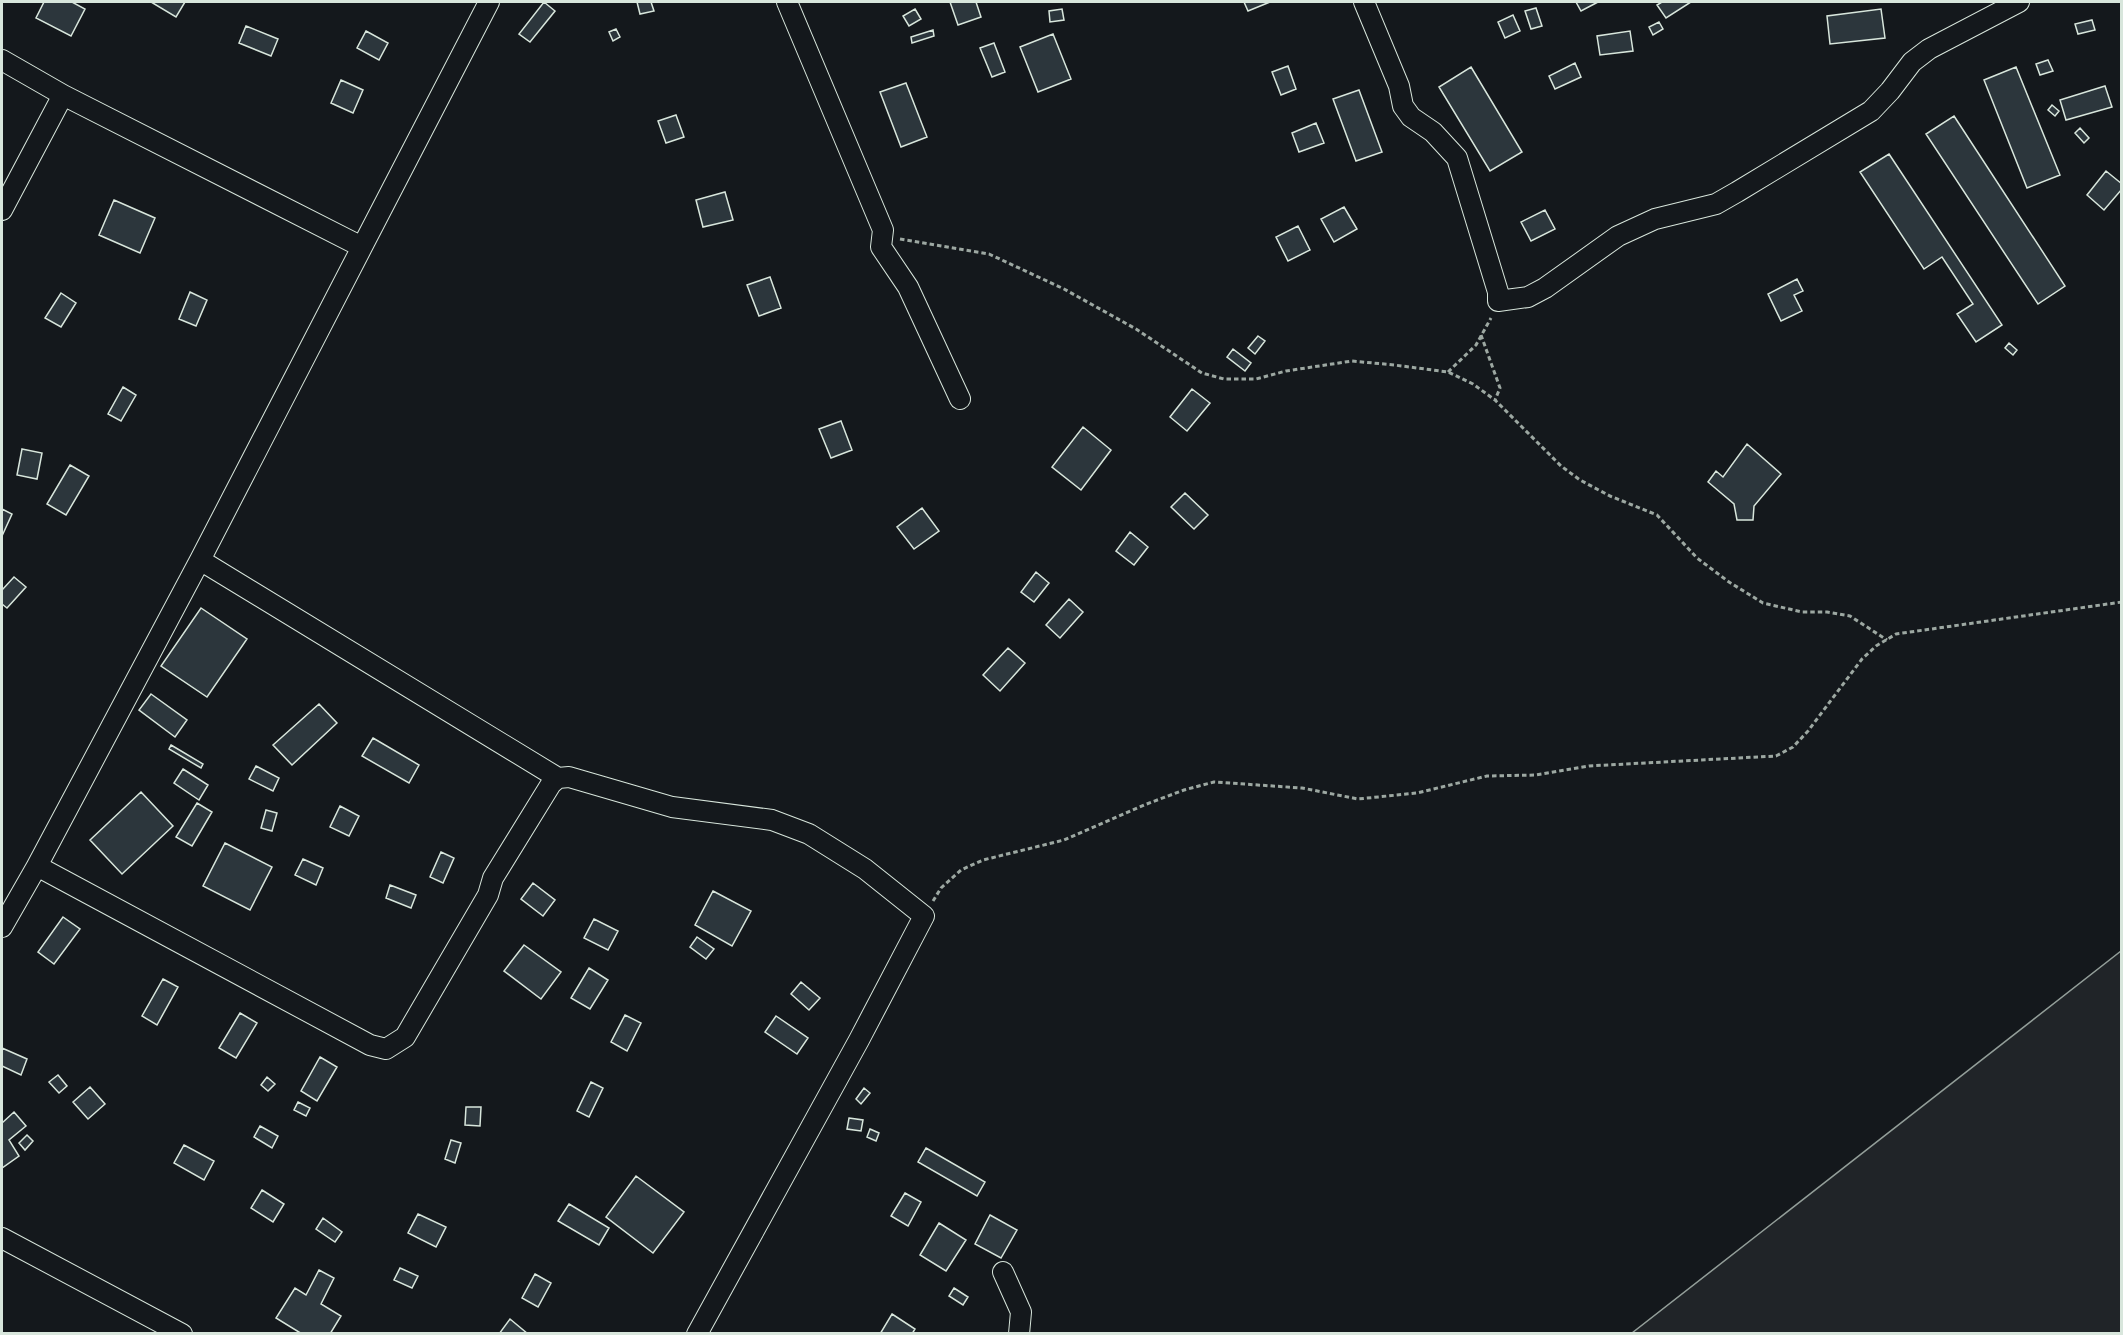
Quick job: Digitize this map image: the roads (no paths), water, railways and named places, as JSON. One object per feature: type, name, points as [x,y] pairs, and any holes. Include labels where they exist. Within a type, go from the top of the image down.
[{"type":"street","points":[[2,927],[37,866],[200,560],[489,2]]},
{"type":"street","points":[[788,2],[883,230],[881,247],[908,287],[960,399]]},
{"type":"street","points":[[1364,2],[1399,86],[1403,106],[1411,117],[1433,132],[1457,158],[1498,292],[1498,301],[1528,297],[1545,288],[1618,236],[1655,219],[1716,204],[1871,111],[1912,62],[1929,49],[2019,2]]},
{"type":"street","points":[[2,60],[63,95],[362,247]]},
{"type":"street","points":[[2,210],[63,95]]},
{"type":"street","points":[[200,560],[558,778]]},
{"type":"street","points":[[37,866],[370,1045],[386,1049],[405,1037],[488,895],[494,878],[551,784],[558,778],[569,777],[672,807],[772,819],[809,834],[865,869],[924,916],[859,1040],[697,1334]]},
{"type":"street","points":[[2,1238],[182,1334]]},
{"type":"street","points":[[1003,1272],[1021,1312],[1019,1334]]}]
